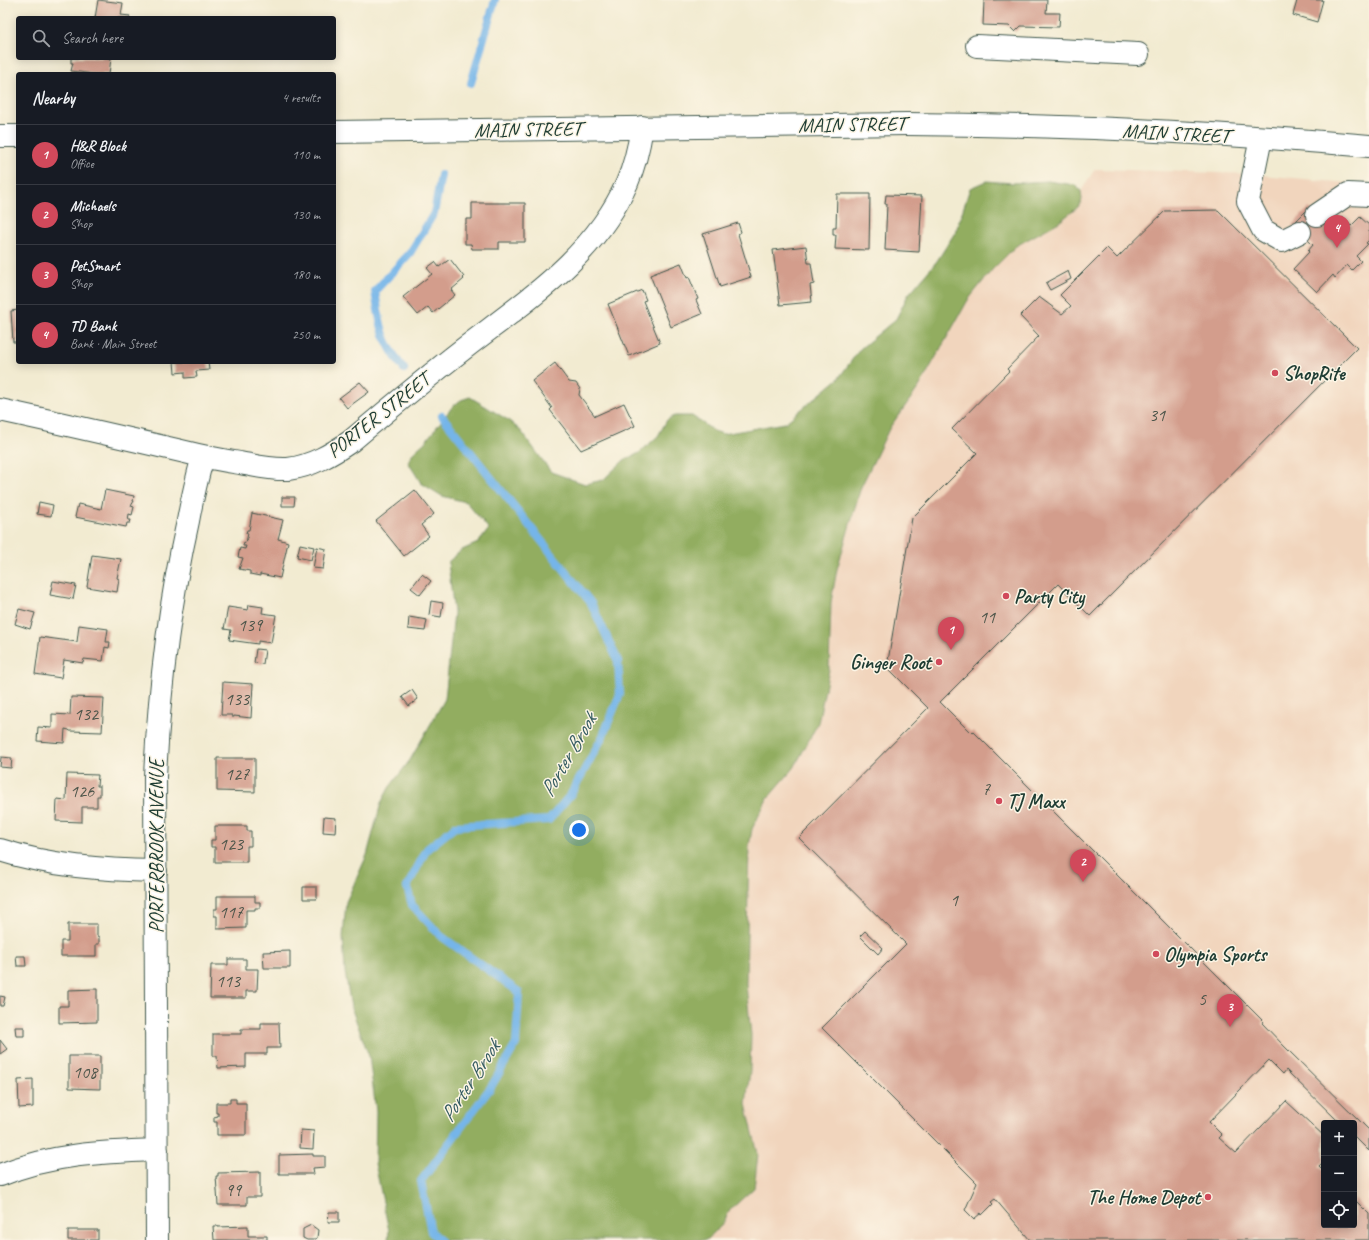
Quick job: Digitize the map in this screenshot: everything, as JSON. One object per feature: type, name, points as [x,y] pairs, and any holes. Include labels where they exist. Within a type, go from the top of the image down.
[{"type":"street","points":[[977,46],[1138,54]]},
{"type":"street","name":"MAIN STREET","points":[[336,132],[977,124],[1061,126],[1369,146]]},
{"type":"street","name":"PORTER STREET","points":[[0,410],[258,467],[289,469],[305,466],[317,461],[336,452],[351,441],[441,366],[541,290],[578,255],[607,220],[618,201],[634,162],[642,127]]},
{"type":"street","points":[[0,136],[16,136]]},
{"type":"street","points":[[1261,138],[1248,201],[1263,230],[1282,241],[1300,232]]},
{"type":"street","points":[[1317,215],[1348,194],[1369,195]]},
{"type":"street","name":"PORTERBROOK AVENUE","points":[[157,1240],[155,777],[157,741],[163,674],[177,574],[203,456]]},
{"type":"street","points":[[0,850],[20,856],[69,865],[107,869],[156,871]]},
{"type":"street","points":[[0,1175],[31,1164],[88,1153],[157,1150]]},
{"type":"shaded area","points":[[1095,169],[1252,174],[1369,185],[1369,1240],[706,1240],[722,1225],[730,1210],[754,1188],[758,1154],[746,1104],[750,1070],[751,1035],[746,984],[749,846],[752,829],[767,799],[794,768],[829,670],[831,602],[837,569],[861,487],[890,427],[919,387],[968,300],[992,270],[1016,246],[1059,222],[1082,200],[1081,191]]},
{"type":"green space","points":[[986,181],[1013,183],[1048,181],[1075,185],[1081,191],[1082,200],[1078,207],[1059,222],[1016,246],[992,270],[968,300],[919,387],[890,427],[861,487],[837,569],[831,602],[829,670],[818,723],[794,768],[767,799],[752,829],[749,846],[746,984],[751,1035],[750,1070],[746,1104],[758,1154],[754,1188],[730,1210],[722,1225],[706,1240],[388,1240],[389,1231],[375,1163],[376,1111],[369,1056],[351,1007],[345,972],[343,937],[346,902],[367,855],[381,803],[389,788],[410,760],[445,699],[454,613],[448,562],[462,550],[478,543],[489,529],[466,502],[442,496],[421,483],[408,462],[412,454],[425,442],[453,406],[461,400],[470,397],[508,420],[521,431],[551,472],[585,484],[603,480],[623,461],[639,453],[658,436],[667,420],[675,416],[692,416],[714,431],[723,434],[785,423],[838,379],[860,349],[896,319],[908,295],[937,261],[956,231],[970,188]]},
{"type":"building","points":[[98,0],[123,3],[121,15],[130,16],[95,16]]},
{"type":"building","points":[[984,0],[1047,0],[1046,13],[1060,13],[1059,27],[1021,26],[1015,32],[1009,26],[983,25]]},
{"type":"building","points":[[1294,0],[1323,0],[1317,22],[1293,15],[1297,1]]},
{"type":"building","points":[[71,60],[111,60],[109,72],[71,71],[73,63],[71,63]]},
{"type":"building","points":[[837,194],[870,194],[869,250],[835,249],[836,235],[833,235],[833,228],[836,228]]},
{"type":"building","points":[[886,195],[922,196],[919,252],[885,250]]},
{"type":"building","points":[[472,203],[525,203],[525,242],[499,242],[499,249],[472,249],[471,244],[465,244],[465,224],[466,219],[472,219]]},
{"type":"building","points":[[1309,208],[1331,229],[1342,217],[1351,226],[1360,217],[1369,225],[1369,240],[1366,243],[1368,244],[1356,256],[1361,261],[1352,270],[1347,265],[1335,278],[1333,275],[1317,292],[1293,269],[1309,252],[1308,251],[1313,245],[1292,225]]},
{"type":"building","points":[[1218,210],[1357,348],[1090,616],[1058,584],[940,702],[971,733],[973,731],[1264,1022],[1262,1023],[1284,1046],[1369,1130],[1369,1151],[1357,1139],[1357,1120],[1337,1120],[1286,1070],[1283,1074],[1269,1060],[1209,1122],[1222,1135],[1219,1138],[1236,1153],[1286,1101],[1321,1133],[1321,1164],[1319,1166],[1321,1168],[1321,1228],[1357,1228],[1357,1202],[1369,1214],[1369,1240],[1030,1240],[995,1199],[991,1202],[993,1204],[982,1215],[981,1213],[974,1219],[965,1210],[977,1183],[822,1028],[906,944],[799,838],[928,708],[887,667],[912,518],[977,453],[952,429],[1009,371],[1007,369],[1039,336],[1020,316],[1039,297],[1062,314],[1071,306],[1060,295],[1107,248],[1117,258],[1165,211]]},
{"type":"building","points":[[738,223],[741,232],[738,234],[751,277],[720,287],[703,234]]},
{"type":"building","points":[[806,246],[808,263],[811,263],[814,284],[810,285],[812,302],[780,305],[773,250]]},
{"type":"building","points":[[450,259],[464,277],[464,279],[451,290],[455,295],[433,313],[428,307],[418,315],[403,297],[432,274],[427,268],[435,262],[439,267]]},
{"type":"building","points":[[681,263],[687,278],[689,277],[702,314],[671,327],[650,275]]},
{"type":"building","points":[[1068,271],[1071,279],[1050,290],[1046,283]]},
{"type":"building","points":[[642,290],[646,300],[643,301],[660,343],[629,356],[608,304]]},
{"type":"building","points":[[16,310],[16,342],[13,342],[11,311]]},
{"type":"building","points":[[555,363],[569,382],[576,383],[580,389],[579,395],[595,416],[624,403],[635,426],[581,450],[550,410],[552,408],[532,381]]},
{"type":"building","points":[[174,364],[208,364],[209,370],[196,371],[197,377],[185,378],[185,372],[175,373]]},
{"type":"building","points":[[360,382],[369,392],[347,408],[339,398]]},
{"type":"building","points":[[105,490],[134,496],[134,501],[131,506],[134,507],[132,515],[129,514],[128,520],[131,520],[130,523],[127,523],[126,527],[75,517],[78,504],[101,509]]},
{"type":"building","points":[[415,490],[434,514],[421,525],[429,536],[404,556],[376,521]]},
{"type":"building","points":[[282,497],[295,497],[294,506],[282,506]]},
{"type":"building","points":[[39,502],[53,505],[51,516],[37,514]]},
{"type":"building","points":[[252,513],[283,520],[278,539],[288,542],[280,578],[260,574],[260,576],[250,574],[250,571],[239,569],[243,558],[238,557],[240,548],[245,549],[246,546],[243,546],[244,542],[246,543],[248,533],[246,533],[247,530],[249,530]]},
{"type":"building","points":[[300,544],[314,547],[311,560],[297,557]]},
{"type":"building","points":[[317,547],[326,549],[323,569],[313,568]]},
{"type":"building","points":[[92,555],[121,559],[117,578],[119,579],[117,592],[87,587]]},
{"type":"building","points":[[422,574],[431,581],[420,595],[411,588]]},
{"type":"building","points":[[53,581],[76,585],[73,599],[50,595]]},
{"type":"building","points":[[431,601],[443,603],[441,617],[429,615]]},
{"type":"building","points":[[249,605],[263,607],[262,613],[276,615],[271,643],[258,641],[258,644],[229,640],[231,630],[224,629],[228,607],[248,610]]},
{"type":"building","points":[[19,609],[35,613],[30,629],[15,624]]},
{"type":"building","points":[[409,617],[427,620],[425,631],[408,629]]},
{"type":"building","points":[[79,625],[108,629],[106,642],[110,642],[109,648],[105,647],[103,661],[84,659],[83,663],[64,660],[61,678],[35,674],[40,637],[77,642]]},
{"type":"building","points":[[256,649],[265,650],[263,664],[254,663]]},
{"type":"building","points":[[223,682],[253,684],[251,718],[221,715]]},
{"type":"building","points":[[412,690],[418,699],[409,706],[402,697]]},
{"type":"building","points":[[71,697],[104,698],[102,732],[70,731],[65,729],[64,743],[37,741],[38,727],[52,728],[52,714],[70,715]]},
{"type":"building","points":[[1,757],[12,758],[11,768],[0,767]]},
{"type":"building","points":[[217,758],[255,758],[255,792],[217,791]]},
{"type":"building","points":[[67,774],[98,775],[97,786],[100,786],[100,796],[97,796],[97,807],[82,807],[82,822],[56,821],[57,799],[66,800]]},
{"type":"building","points":[[324,817],[336,818],[335,833],[323,832]]},
{"type":"building","points":[[215,826],[247,826],[247,831],[251,831],[251,846],[247,846],[247,862],[215,862],[215,847],[211,847],[211,840],[215,840]]},
{"type":"building","points":[[303,887],[317,887],[317,899],[303,899]]},
{"type":"building","points":[[217,896],[255,896],[255,902],[260,902],[260,908],[255,908],[255,910],[246,910],[246,928],[217,929],[217,916],[214,916],[214,909],[217,909]]},
{"type":"building","points":[[68,924],[97,924],[99,944],[96,944],[96,956],[61,956],[61,941],[68,941]]},
{"type":"building","points":[[865,931],[883,948],[878,954],[860,936]]},
{"type":"building","points":[[290,951],[290,968],[264,968],[263,952]]},
{"type":"building","points":[[16,956],[25,956],[26,966],[17,966]]},
{"type":"building","points":[[228,959],[246,959],[246,969],[258,969],[257,991],[246,991],[246,998],[210,998],[211,965],[228,965]]},
{"type":"building","points":[[97,989],[97,1022],[59,1023],[59,1006],[68,1006],[68,990]]},
{"type":"building","points":[[0,996],[5,997],[3,1006],[0,1006]]},
{"type":"building","points":[[261,1023],[279,1023],[280,1048],[267,1048],[267,1054],[246,1054],[246,1067],[218,1068],[217,1056],[213,1056],[213,1034],[241,1034],[241,1029],[261,1029]]},
{"type":"building","points":[[15,1027],[24,1027],[24,1036],[16,1036]]},
{"type":"building","points":[[0,1040],[7,1049],[0,1054]]},
{"type":"building","points":[[69,1056],[100,1056],[100,1089],[69,1088]]},
{"type":"building","points":[[33,1079],[33,1107],[19,1108],[18,1080]]},
{"type":"building","points":[[230,1099],[236,1099],[236,1103],[246,1103],[246,1135],[217,1135],[217,1122],[214,1122],[214,1117],[218,1116],[218,1113],[216,1113],[216,1103],[230,1103]]},
{"type":"building","points":[[301,1130],[314,1131],[313,1149],[300,1148]]},
{"type":"building","points":[[313,1154],[313,1156],[325,1156],[325,1167],[313,1168],[314,1174],[279,1174],[279,1155]]},
{"type":"building","points":[[260,1172],[260,1197],[247,1197],[247,1205],[218,1205],[216,1176],[218,1176],[218,1173]]},
{"type":"building","points":[[329,1212],[339,1212],[339,1222],[328,1222]]},
{"type":"building","points":[[311,1225],[318,1230],[317,1238],[314,1240],[307,1240],[303,1238],[303,1229]]},
{"type":"building","points":[[213,1226],[248,1226],[248,1236],[267,1236],[267,1240],[214,1240]]},
{"type":"building","points":[[68,1230],[98,1230],[98,1240],[68,1240]]},
{"type":"waterway","points":[[471,83],[495,0]]},
{"type":"waterway","points":[[404,369],[386,341],[375,291],[410,253],[434,213],[441,175]]},
{"type":"waterway","name":"Porter Brook","points":[[440,1240],[431,1232],[421,1181],[491,1087],[516,1044],[519,992],[441,936],[412,905],[407,887],[427,849],[456,826],[549,820],[571,794],[602,738],[620,694],[618,661],[591,603],[442,416]]},
{"type":"place","name":"TD Bank","points":[[1337,248]]},
{"type":"place","name":"ShopRite","points":[[1275,373]]},
{"type":"place","name":"Party City","points":[[1006,596]]},
{"type":"place","name":"H&R Block","points":[[951,650]]},
{"type":"place","name":"Ginger Root","points":[[939,662]]},
{"type":"place","name":"TJ Maxx","points":[[999,801]]},
{"type":"place","name":"Michaels","points":[[1083,882]]},
{"type":"place","name":"Olympia Sports","points":[[1156,954]]},
{"type":"place","name":"PetSmart","points":[[1230,1027]]},
{"type":"place","name":"The Home Depot","points":[[1208,1197]]}]
